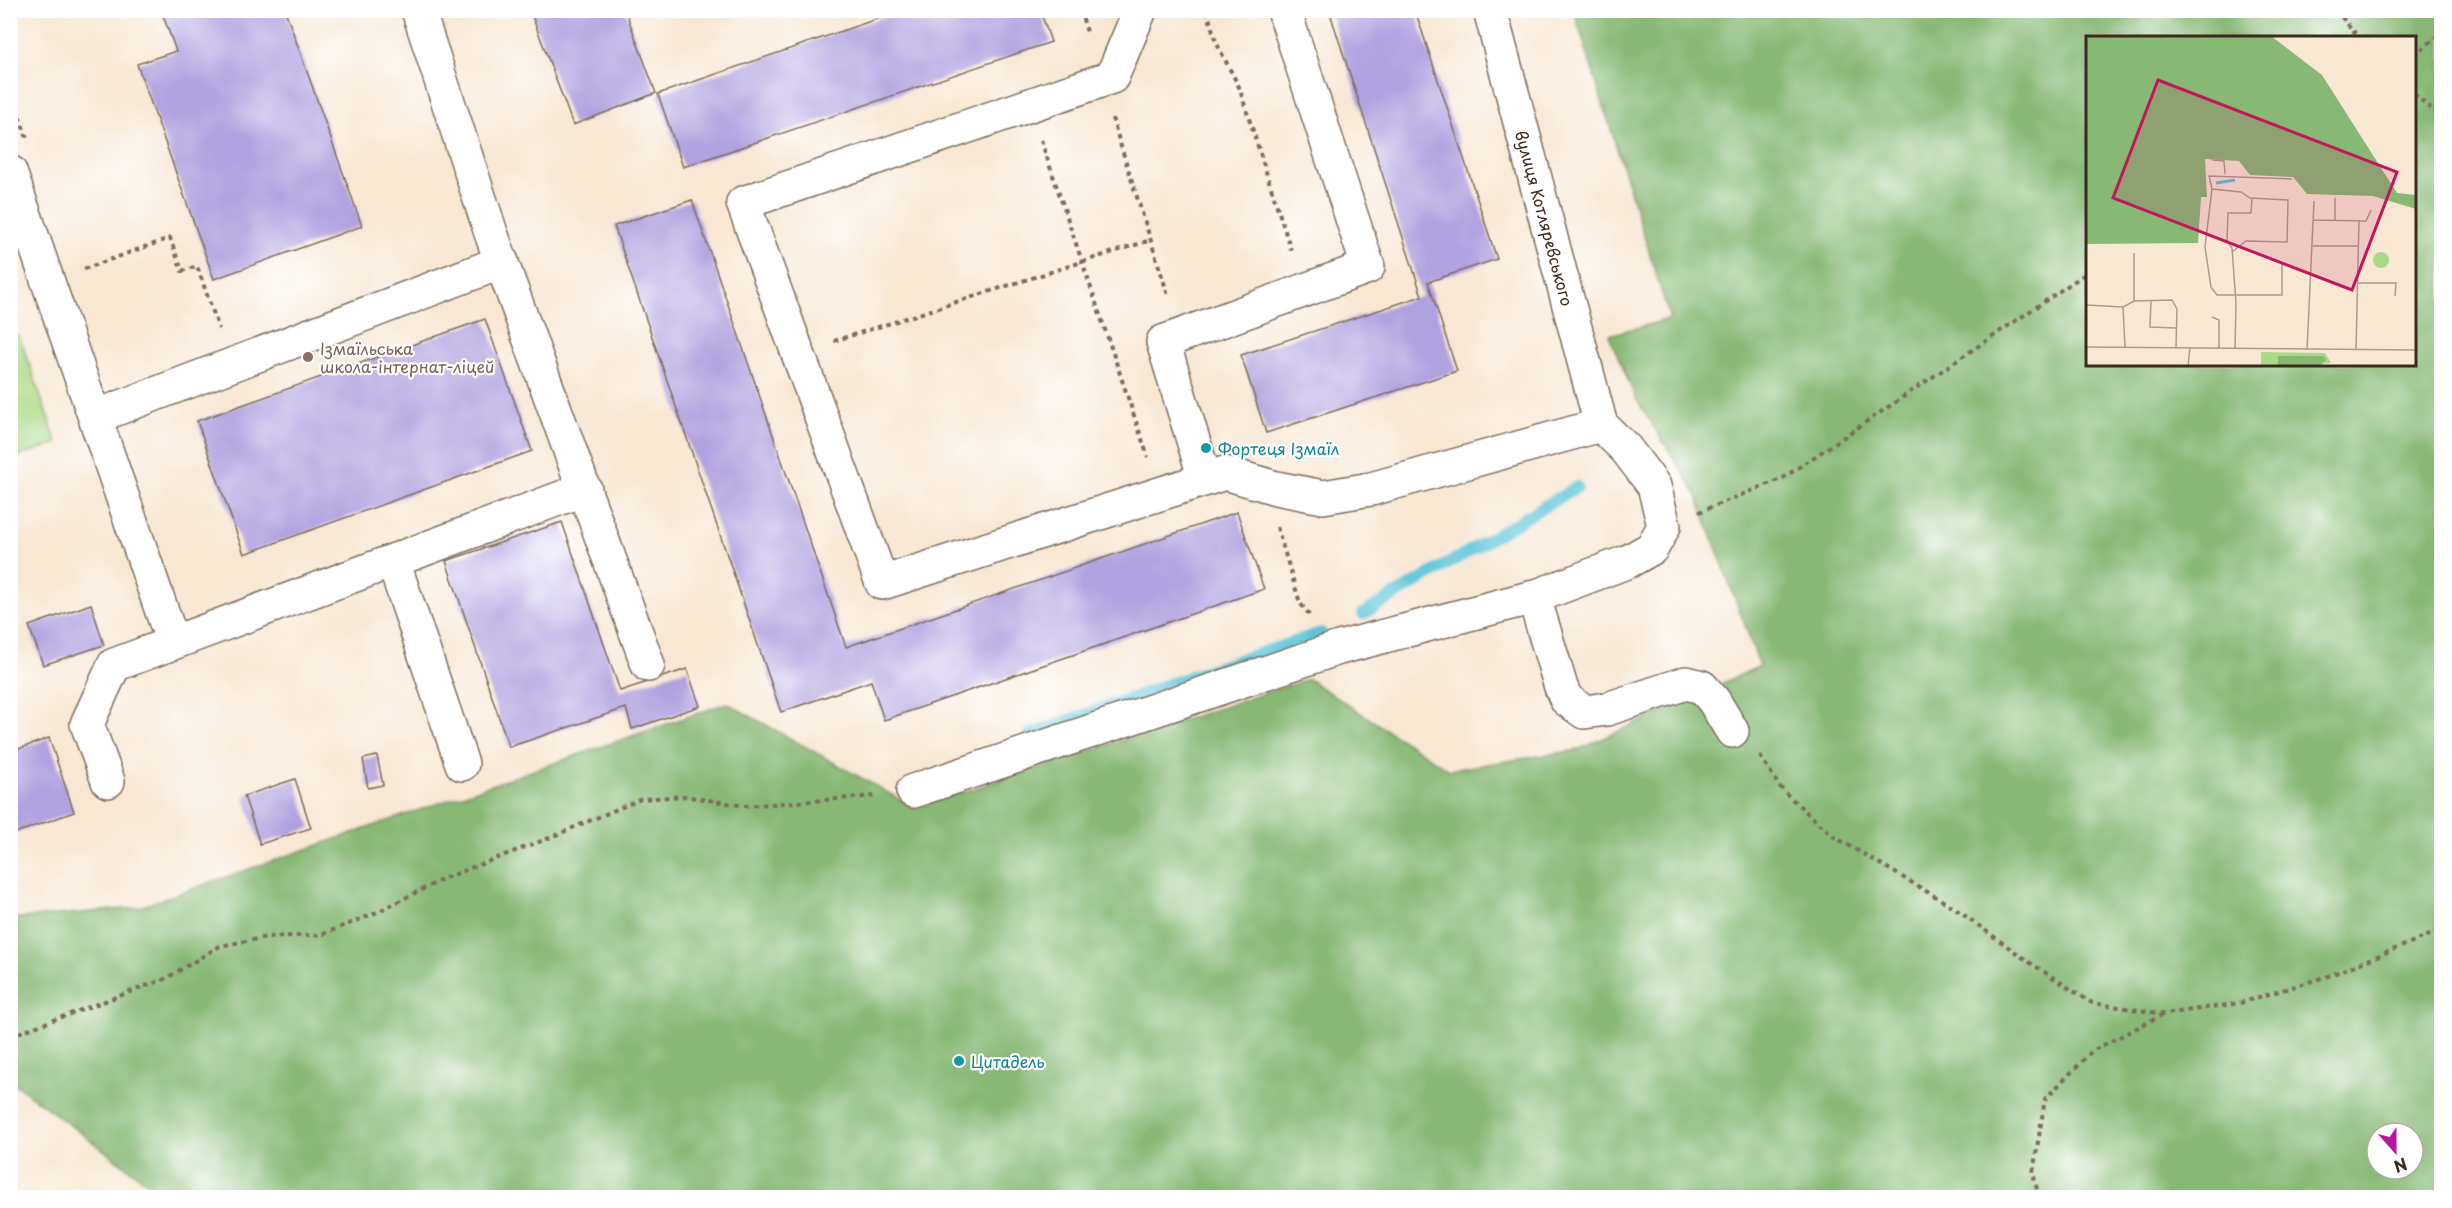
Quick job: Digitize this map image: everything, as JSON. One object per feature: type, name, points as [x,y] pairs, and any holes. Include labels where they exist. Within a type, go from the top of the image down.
[{"type":"lane","points":[[418,10],[502,262],[648,665]]},
{"type":"lane","points":[[913,791],[1339,648],[1534,597],[1629,561],[1652,548],[1664,526],[1654,486],[1626,449],[1601,424],[1371,489],[1323,497],[1276,488],[1225,473],[882,583],[743,203],[1112,77],[1140,10]]},
{"type":"lane","points":[[1205,479],[1163,342],[1368,267],[1284,10]]},
{"type":"lane","name":"вулиця Котляревського","points":[[1490,10],[1601,424]]},
{"type":"lane","points":[[10,172],[173,643]]},
{"type":"lane","points":[[95,417],[502,262]]},
{"type":"lane","points":[[108,781],[87,724],[114,665],[585,489]]},
{"type":"lane","points":[[393,561],[462,764]]},
{"type":"lane","points":[[1534,597],[1566,699],[1584,712],[1607,709],[1686,683],[1702,687],[1714,701],[1732,731]]},
{"type":"path","points":[[1207,10],[1216,42],[1239,87],[1291,250]]},
{"type":"path","points":[[2336,10],[2357,36]]},
{"type":"path","points":[[2416,55],[2442,33]]},
{"type":"path","points":[[2416,95],[2442,118]]},
{"type":"path","points":[[1114,123],[1168,295]]},
{"type":"path","points":[[1043,144],[1118,359],[1149,458]]},
{"type":"path","points":[[74,273],[170,238],[182,271],[196,266],[216,319]]},
{"type":"path","points":[[832,342],[1151,240]]},
{"type":"path","points":[[1664,526],[1783,478],[2086,273]]},
{"type":"path","points":[[1276,488],[1277,526],[1300,603],[1331,635],[1339,648]]},
{"type":"path","points":[[1758,752],[1783,791],[1833,836],[1953,907],[2029,962],[2092,1003],[2165,1014]]},
{"type":"path","points":[[10,1036],[165,980],[220,946],[267,937],[321,935],[371,915],[445,878],[641,799],[684,796],[745,806],[860,798],[913,791]]},
{"type":"path","points":[[2039,1197],[2033,1173],[2045,1099],[2092,1051],[2165,1014],[2251,999],[2328,975],[2442,930]]},
{"type":"green space","points":[[1574,11],[2441,11],[2441,1197],[168,1198],[11,1081],[11,919],[137,908],[727,703],[915,808],[1308,679],[1449,770],[1578,750],[1760,666],[1696,493],[1636,399],[1609,335],[1670,319]]},
{"type":"green space","points":[[19,335],[57,443],[11,459],[11,338]]},
{"type":"building","points":[[161,10],[285,10],[362,226],[214,279],[137,64],[176,51]]},
{"type":"building","points":[[530,10],[625,10],[656,93],[573,125]]},
{"type":"building","points":[[903,10],[1040,10],[1051,42],[683,167],[658,94]]},
{"type":"building","points":[[1329,10],[1415,10],[1497,259],[1428,282],[1457,371],[1266,433],[1241,355],[1422,296]]},
{"type":"building","points":[[692,200],[846,647],[1237,512],[1264,589],[884,720],[871,681],[781,712],[614,226]]},
{"type":"building","points":[[485,319],[532,451],[244,554],[197,421]]},
{"type":"building","points":[[562,522],[620,691],[687,669],[700,706],[632,729],[626,708],[509,747],[446,561]]},
{"type":"building","points":[[91,604],[104,645],[43,665],[29,626]]},
{"type":"building","points":[[49,738],[74,812],[10,835],[10,752]]},
{"type":"building","points":[[377,756],[383,785],[368,788],[363,759]]},
{"type":"building","points":[[295,779],[311,828],[260,844],[244,796]]},
{"type":"waterway","points":[[1363,614],[1577,487]]},
{"type":"waterway","points":[[1029,735],[1200,673],[1321,633]]},
{"type":"place","name":"Ізмаїльська школа-інтернат-ліцей","points":[[308,357]]},
{"type":"place","name":"Фортеця Ізмаїл","points":[[1206,448]]},
{"type":"place","name":"Цитадель","points":[[959,1061]]}]
